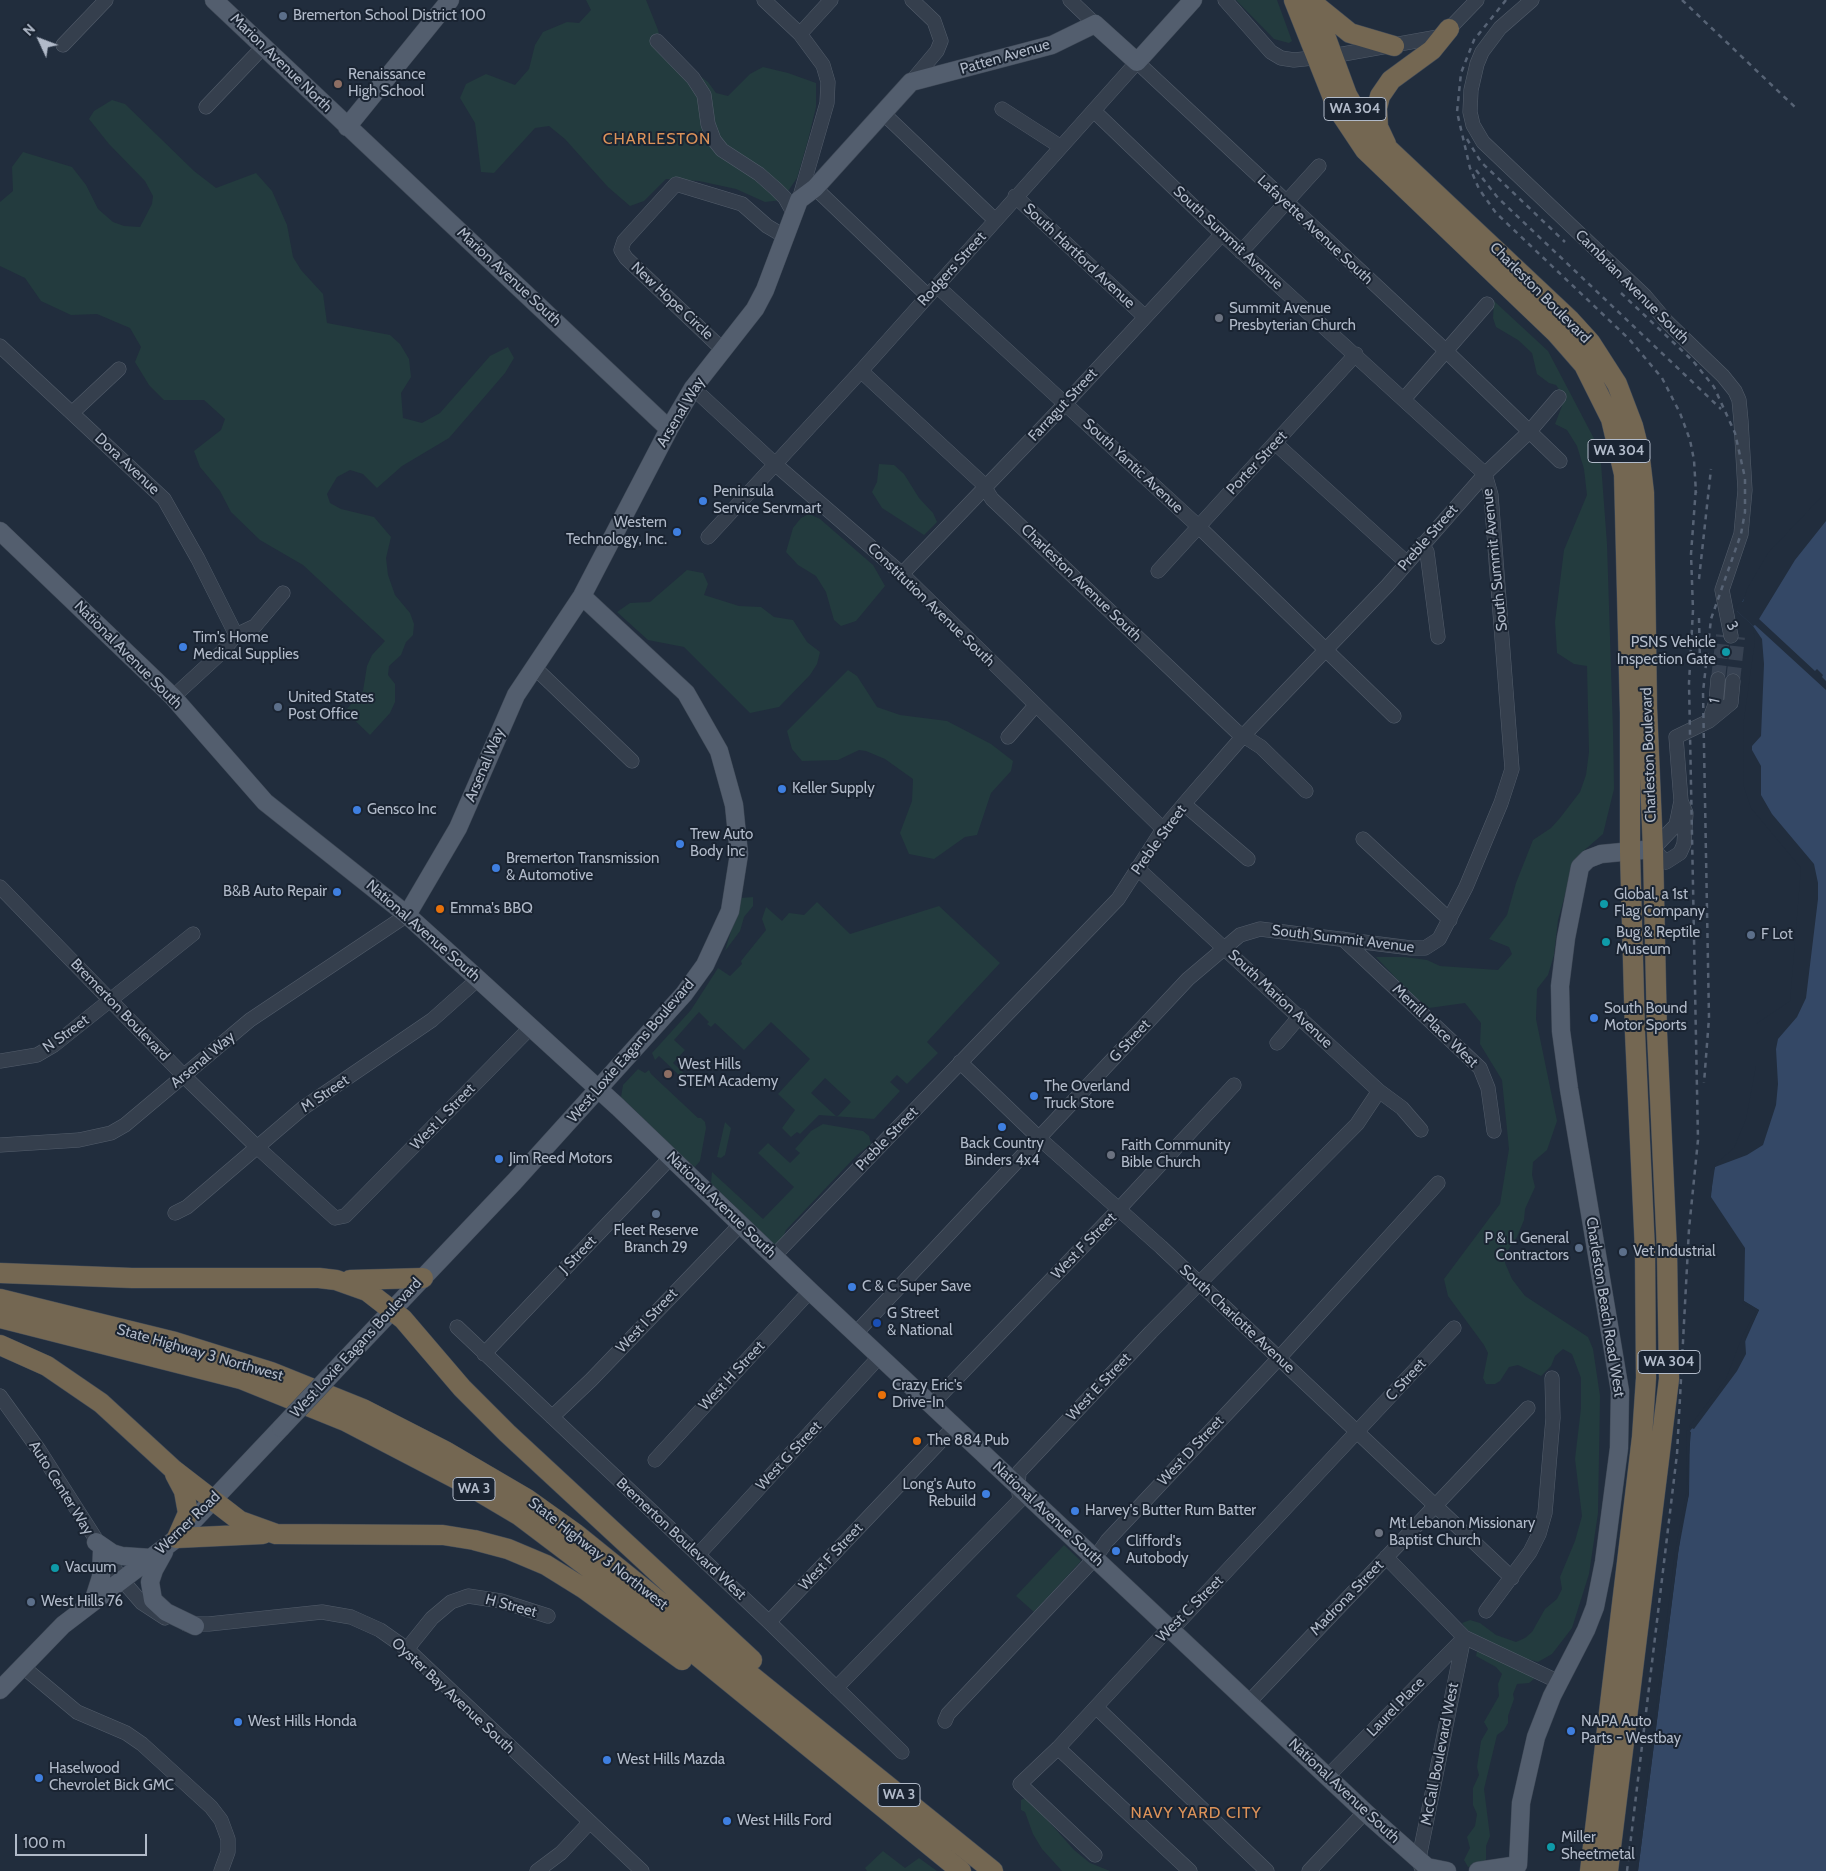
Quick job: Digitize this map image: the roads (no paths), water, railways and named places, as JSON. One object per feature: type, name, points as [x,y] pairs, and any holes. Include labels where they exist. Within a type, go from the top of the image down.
[{"type":"highway","name":"Charleston Boulevard","points":[[1306,1],[1324,57],[1337,108],[1366,150],[1556,333],[1584,365],[1600,392],[1611,419],[1622,465],[1625,496],[1630,713],[1630,852]]},
{"type":"highway","points":[[1306,1],[1350,33],[1394,46]]},
{"type":"highway","points":[[1392,152],[1378,127],[1377,108],[1380,96],[1392,80],[1432,50],[1449,29]]},
{"type":"highway","name":"Charleston Boulevard","points":[[1324,57],[1366,128],[1570,320],[1600,356],[1626,407],[1639,450],[1644,493],[1647,708],[1653,849]]},
{"type":"highway","name":"WA 304","points":[[1608,1871],[1669,1379],[1667,1251],[1657,1032],[1653,849]]},
{"type":"highway","name":"WA 304","points":[[1590,1871],[1642,1437],[1646,1378],[1645,1251],[1635,1033],[1630,852]]},
{"type":"highway","points":[[0,1272],[132,1278],[336,1280],[423,1278]]},
{"type":"highway","points":[[336,1280],[367,1291],[403,1319],[484,1411],[756,1664],[805,1719]]},
{"type":"highway","name":"State Highway 3 Northwest","points":[[0,1300],[175,1342],[262,1369],[363,1409],[405,1429],[519,1494],[576,1534],[993,1871]]},
{"type":"highway","name":"State Highway 3 Northwest","points":[[0,1318],[241,1379],[345,1421],[466,1484],[520,1516],[602,1578],[961,1871]]},
{"type":"highway","points":[[0,1345],[47,1366],[75,1384],[101,1403],[204,1495],[213,1499],[240,1521],[276,1534]]},
{"type":"highway","points":[[168,1464],[179,1481],[187,1501],[188,1513],[172,1542]]},
{"type":"highway","points":[[172,1542],[276,1534],[443,1535],[474,1540],[527,1557],[564,1576],[602,1600],[795,1749],[874,1799]]},
{"type":"main road","name":"Marion Avenue North","points":[[214,0],[347,127]]},
{"type":"main road","points":[[347,127],[450,0]]},
{"type":"main road","name":"Rodgers Street","points":[[1137,62],[1193,0]]},
{"type":"main road","name":"Lafayette Avenue South","points":[[1095,24],[1137,62]]},
{"type":"main road","name":"Patten Avenue","points":[[912,82],[1052,45],[1095,24]]},
{"type":"main road","points":[[796,206],[815,188],[912,82]]},
{"type":"main road","name":"Marion Avenue South","points":[[347,127],[401,175],[669,429]]},
{"type":"main road","name":"Arsenal Way","points":[[407,916],[458,828],[516,695],[582,596],[669,429],[693,388],[755,309],[765,290],[796,206]]},
{"type":"main road","name":"National Avenue South","points":[[0,531],[173,697],[265,802],[407,916],[531,1026],[810,1291],[1328,1776],[1421,1866],[1447,1871]]},
{"type":"main road","name":"West Loxie Eagans Boulevard","points":[[281,1428],[599,1089],[684,994],[705,965],[730,911],[739,854],[734,805],[719,751],[686,693],[582,596]]},
{"type":"main road","name":"Charleston Beach Road West","points":[[1518,1868],[1520,1821],[1526,1777],[1541,1724],[1595,1607],[1615,1491],[1620,1421],[1620,1391],[1562,1041],[1560,986],[1566,938],[1580,867],[1588,859],[1601,854],[1653,849]]},
{"type":"main road","name":"Werner Road","points":[[0,1690],[56,1631],[172,1542],[281,1428]]},
{"type":"main road","points":[[172,1542],[154,1570],[150,1582],[153,1600],[166,1612],[195,1626]]},
{"type":"main road","points":[[99,1546],[122,1556],[151,1558]]},
{"type":"main road","points":[[93,1602],[101,1577],[99,1546]]},
{"type":"main road","points":[[1478,1871],[1518,1868]]},
{"type":"street","points":[[63,45],[106,0]]},
{"type":"street","points":[[657,41],[693,78],[704,95],[708,124],[714,140],[722,150],[759,174],[796,206],[827,103],[828,82],[823,65],[800,34],[764,0]]},
{"type":"street","points":[[800,34],[831,0]]},
{"type":"street","points":[[912,0],[934,21],[941,42],[937,51],[912,82]]},
{"type":"street","name":"Lafayette Avenue South","points":[[1070,0],[1095,24]]},
{"type":"street","points":[[1225,0],[1271,52],[1281,58],[1294,60],[1394,46],[1438,37],[1449,29],[1477,0]]},
{"type":"street","name":"Cambrian Avenue South","points":[[1532,0],[1500,28],[1482,52],[1472,83],[1470,102],[1473,125],[1483,142],[1645,296],[1667,322],[1723,376],[1739,400],[1745,495],[1742,534],[1722,590],[1726,615]]},
{"type":"street","points":[[206,108],[264,46]]},
{"type":"street","name":"Lafayette Avenue South","points":[[1137,62],[1445,350],[1560,461]]},
{"type":"street","name":"Rodgers Street","points":[[708,537],[861,370],[995,220],[1014,196],[1062,147],[1137,62]]},
{"type":"street","points":[[1002,109],[1062,147]]},
{"type":"street","name":"South Summit Avenue","points":[[1094,111],[1222,234],[1356,354],[1485,474],[1492,495],[1512,769],[1501,803],[1466,888],[1450,920],[1439,938],[1425,948],[1260,929],[1240,936],[1224,947]]},
{"type":"street","points":[[883,113],[995,220]]},
{"type":"street","points":[[1242,252],[1319,166]]},
{"type":"street","name":"New Hope Circle","points":[[723,350],[626,258],[621,250],[624,241],[676,184],[742,204],[767,226],[784,236]]},
{"type":"street","name":"South Yantic Avenue","points":[[815,188],[1065,404],[1198,526],[1394,716]]},
{"type":"street","name":"South Hartford Avenue","points":[[1014,196],[1144,316]]},
{"type":"street","name":"Farragut Street","points":[[902,574],[1065,404],[1144,316],[1222,234]]},
{"type":"street","points":[[1404,399],[1445,350],[1488,304]]},
{"type":"street","name":"Dora Avenue","points":[[0,346],[164,499],[198,559],[236,635]]},
{"type":"street","name":"Porter Street","points":[[1158,571],[1356,354]]},
{"type":"street","points":[[72,412],[119,369]]},
{"type":"street","name":"Charleston Avenue South","points":[[861,370],[986,487],[992,499],[1229,724],[1261,748],[1306,791]]},
{"type":"street","name":"Constitution Avenue South","points":[[693,388],[776,464],[902,574],[1162,829]]},
{"type":"street","name":"Preble Street","points":[[774,1256],[1118,898],[1162,829],[1244,735],[1387,586],[1406,562],[1485,474],[1528,432],[1559,397]]},
{"type":"street","points":[[1275,443],[1406,562]]},
{"type":"street","points":[[1422,544],[1427,552],[1438,637]]},
{"type":"street","points":[[173,697],[222,652],[236,635],[255,626],[283,593]]},
{"type":"street","name":"3","points":[[1726,615],[1731,636]]},
{"type":"street","points":[[534,667],[632,761]]},
{"type":"street","name":"1","points":[[1681,801],[1676,737],[1709,721],[1726,680]]},
{"type":"street","points":[[1008,738],[1036,706]]},
{"type":"street","points":[[1681,801],[1686,813],[1684,844],[1680,852],[1666,862],[1653,849],[1676,825],[1681,801]]},
{"type":"street","points":[[1184,804],[1248,860]]},
{"type":"street","points":[[1363,839],[1450,920]]},
{"type":"street","name":"South Marion Avenue","points":[[1137,868],[1300,1016],[1380,1092],[1402,1108],[1421,1130]]},
{"type":"street","name":"Bremerton Boulevard","points":[[0,887],[184,1076],[257,1147],[335,1218],[345,1216],[354,1207]]},
{"type":"street","name":"Arsenal Way","points":[[0,1145],[79,1140],[111,1133],[125,1125],[250,1020],[407,916]]},
{"type":"street","name":"N Street","points":[[0,1061],[37,1054],[46,1050],[194,934]]},
{"type":"street","name":"Merrill Place West","points":[[1343,939],[1480,1068],[1488,1088],[1494,1131]]},
{"type":"street","name":"G Street","points":[[1039,1138],[1188,979],[1224,947]]},
{"type":"street","name":"M Street","points":[[176,1213],[188,1207],[304,1108],[432,1020],[478,979]]},
{"type":"street","points":[[1277,1044],[1300,1016]]},
{"type":"street","name":"West L Street","points":[[354,1207],[531,1026]]},
{"type":"street","name":"South Charlotte Avenue","points":[[960,1062],[1039,1138],[1119,1209],[1279,1358],[1512,1578]]},
{"type":"street","name":"West F Street","points":[[932,1404],[1119,1209],[1234,1085]]},
{"type":"street","name":"West E Street","points":[[836,1688],[1020,1500],[1019,1472],[1198,1284],[1357,1124],[1380,1092]]},
{"type":"street","points":[[856,1334],[1039,1138]]},
{"type":"street","name":"J Street","points":[[484,1354],[671,1157]]},
{"type":"street","name":"West D Street","points":[[945,1721],[948,1714],[1095,1558],[1108,1541],[1279,1358],[1438,1182]]},
{"type":"street","name":"West I Street","points":[[552,1417],[592,1380],[740,1225]]},
{"type":"street","name":"West H Street","points":[[654,1460],[810,1291]]},
{"type":"street","name":"Bremerton Boulevard West","points":[[457,1328],[770,1622],[902,1752]]},
{"type":"street","name":"C Street","points":[[1358,1432],[1454,1328]]},
{"type":"street","name":"West G Street","points":[[698,1555],[880,1356]]},
{"type":"street","points":[[1486,1611],[1530,1552],[1539,1534],[1545,1513],[1552,1418],[1552,1378]]},
{"type":"street","name":"Auto Center Way","points":[[0,1396],[39,1450],[122,1580]]},
{"type":"street","name":"Madrona Street","points":[[1249,1702],[1528,1408]]},
{"type":"street","name":"West F Street","points":[[770,1622],[955,1426]]},
{"type":"street","name":"West C Street","points":[[1095,1855],[1020,1784],[1058,1748],[1169,1628],[1178,1624],[1358,1432]]},
{"type":"street","points":[[1386,1557],[1464,1637],[1559,1682]]},
{"type":"street","name":"Oyster Bay Avenue South","points":[[122,1580],[134,1595],[152,1611],[171,1620],[195,1626],[322,1612],[351,1617],[380,1630],[407,1649],[642,1871]]},
{"type":"street","name":"H Street","points":[[407,1649],[439,1612],[451,1602],[468,1596],[501,1601],[548,1616]]},
{"type":"street","name":"Laurel Place","points":[[1328,1776],[1464,1637]]},
{"type":"street","name":"McCall Boulevard West","points":[[1421,1866],[1464,1637]]},
{"type":"street","points":[[22,1666],[68,1706],[126,1733],[142,1744],[211,1807],[221,1820],[228,1839],[228,1852],[221,1871]]},
{"type":"street","points":[[1096,1707],[1267,1871]]},
{"type":"street","points":[[1058,1748],[1190,1871]]},
{"type":"street","points":[[1309,1871],[1365,1812]]},
{"type":"street","points":[[537,1871],[560,1853],[590,1822]]},
{"type":"water","points":[[1826,494],[1826,1871],[1638,1871],[1678,1553],[1689,1494],[1690,1431],[1728,1380],[1759,1310],[1744,1301],[1745,1248],[1711,1197],[1713,1173],[1715,1167],[1736,1149],[1742,1138],[1759,1066],[1792,1002],[1803,868],[1746,786],[1758,641],[1753,626],[1737,611],[1745,597]]},
{"type":"tunnel","points":[[1718,679],[1723,635]]},
{"type":"tunnel","points":[[1733,681],[1738,637]]},
{"type":"railway","points":[[1506,0],[1474,40],[1461,73],[1457,112],[1470,168],[1479,189],[1496,213],[1629,339],[1662,378],[1680,413],[1690,440],[1694,460],[1696,493]]},
{"type":"railway","points":[[1682,0],[1797,109]]},
{"type":"railway","points":[[1467,139],[1481,162],[1565,242]]},
{"type":"railway","points":[[1476,170],[1498,198],[1721,409]]},
{"type":"railway","points":[[1621,293],[1693,361],[1714,387],[1735,433],[1745,478],[1745,512],[1741,534],[1711,619],[1703,692],[1709,1018],[1704,1083]]},
{"type":"railway","points":[[1699,579],[1711,469]]},
{"type":"railway","points":[[1627,1871],[1677,1454],[1689,1229],[1698,1140],[1689,683],[1693,610],[1691,554],[1696,487]]},
{"type":"railway","points":[[1699,618],[1700,663]]},
{"type":"place","name":"Bremerton School District 100","points":[[283,16]]},
{"type":"place","name":"Renaissance High School","points":[[338,84]]},
{"type":"place","name":"Summit Avenue Presbyterian Church","points":[[1219,318]]},
{"type":"place","name":"Peninsula Service Servmart","points":[[703,501]]},
{"type":"place","name":"Western Technology, Inc.","points":[[677,532]]},
{"type":"place","name":"Tim's Home Medical Supplies","points":[[183,647]]},
{"type":"place","name":"PSNS Vehicle Inspection Gate","points":[[1726,652]]},
{"type":"place","name":"United States Post Office","points":[[278,707]]},
{"type":"place","name":"Keller Supply","points":[[782,789]]},
{"type":"place","name":"Gensco Inc","points":[[357,810]]},
{"type":"place","name":"Trew Auto Body Inc","points":[[680,844]]},
{"type":"place","name":"Bremerton Transmission & Automotive","points":[[496,868]]},
{"type":"place","name":"B&B Auto Repair","points":[[337,892]]},
{"type":"place","name":"Global, a 1st Flag Company","points":[[1604,904]]},
{"type":"place","name":"Emma's BBQ","points":[[440,909]]},
{"type":"place","name":"F Lot","points":[[1751,935]]},
{"type":"place","name":"Bug & Reptile Museum","points":[[1606,942]]},
{"type":"place","name":"South Bound Motor Sports","points":[[1594,1018]]},
{"type":"place","name":"West Hills STEM Academy","points":[[668,1074]]},
{"type":"place","name":"The Overland Truck Store","points":[[1034,1096]]},
{"type":"place","name":"Back Country Binders 4x4","points":[[1002,1127]]},
{"type":"place","name":"Faith Community Bible Church","points":[[1111,1155]]},
{"type":"place","name":"Jim Reed Motors","points":[[499,1159]]},
{"type":"place","name":"Fleet Reserve Branch 29","points":[[656,1214]]},
{"type":"place","name":"P & L General Contractors","points":[[1579,1248]]},
{"type":"place","name":"Vet Industrial","points":[[1623,1252]]},
{"type":"place","name":"C & C Super Save","points":[[852,1287]]},
{"type":"place","name":"G Street & National","points":[[877,1323]]},
{"type":"place","name":"Crazy Eric's Drive-In","points":[[882,1395]]},
{"type":"place","name":"The 884 Pub","points":[[917,1441]]},
{"type":"place","name":"Long's Auto Rebuild","points":[[986,1494]]},
{"type":"place","name":"Harvey's Butter Rum Batter","points":[[1075,1511]]},
{"type":"place","name":"Mt Lebanon Missionary Baptist Church","points":[[1379,1533]]},
{"type":"place","name":"Clifford's Autobody","points":[[1116,1551]]},
{"type":"place","name":"Vacuum","points":[[55,1568]]},
{"type":"place","name":"West Hills 76","points":[[31,1602]]},
{"type":"place","name":"West Hills Honda","points":[[238,1722]]},
{"type":"place","name":"NAPA Auto Parts - Westbay","points":[[1571,1731]]},
{"type":"place","name":"West Hills Mazda","points":[[607,1760]]},
{"type":"place","name":"Haselwood Chevrolet Bick GMC","points":[[39,1778]]},
{"type":"place","name":"West Hills Ford","points":[[727,1821]]},
{"type":"place","name":"Miller Sheetmetal","points":[[1551,1847]]},
{"type":"district","name":"CHARLESTON","points":[[657,139]]},
{"type":"district","name":"NAVY YARD CITY","points":[[1196,1813]]}]
